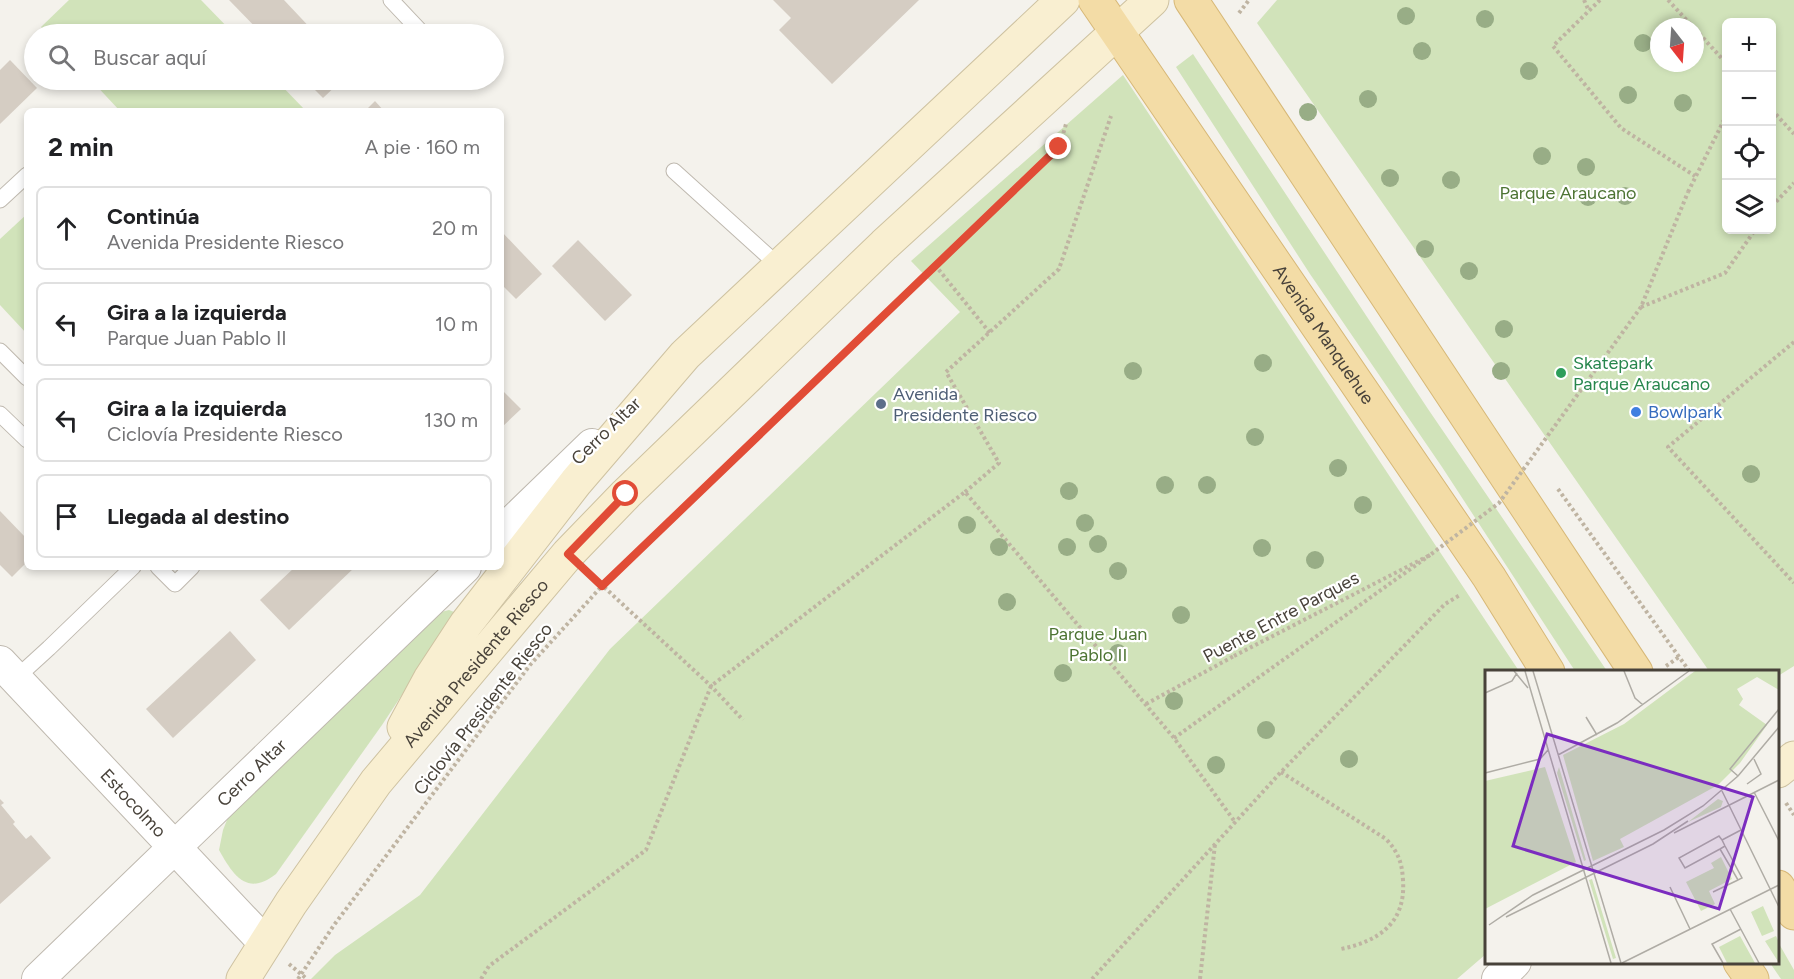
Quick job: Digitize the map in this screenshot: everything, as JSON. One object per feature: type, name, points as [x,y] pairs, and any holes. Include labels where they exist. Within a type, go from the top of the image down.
[{"type":"main road","name":"Avenida Presidente Riesco","points":[[375,782],[430,679],[466,624],[576,482],[685,354],[1063,0]]},
{"type":"main road","name":"Avenida Manquehue","points":[[1095,0],[1489,577],[1547,670]]},
{"type":"main road","name":"Avenida Presidente Riesco","points":[[243,979],[375,782],[568,554],[634,486],[884,245],[1152,0]]},
{"type":"main road","points":[[1191,0],[1635,670]]},
{"type":"main road","points":[[1779,770],[1794,758]]},
{"type":"main road","points":[[1779,889],[1794,913]]},
{"type":"main road","points":[[1741,964],[1752,979]]},
{"type":"street","name":"Cerro Altar","points":[[504,530],[685,354]]},
{"type":"street","name":"Cerro Altar","points":[[39,979],[462,570]]},
{"type":"street","name":"Estocolmo","points":[[8,671],[265,943]]},
{"type":"street","points":[[1498,979],[1514,964]]},
{"type":"lane","points":[[392,0],[414,24]]},
{"type":"lane","points":[[674,171],[779,266]]},
{"type":"lane","points":[[0,200],[24,179]]},
{"type":"lane","points":[[0,351],[24,375]]},
{"type":"lane","points":[[0,414],[24,437]]},
{"type":"lane","points":[[8,671],[129,570]]},
{"type":"lane","points":[[161,570],[175,584],[189,570]]},
{"type":"path","points":[[1584,0],[1589,10]]},
{"type":"path","points":[[1600,0],[1553,46],[1621,128],[1695,176]]},
{"type":"path","points":[[1668,0],[1685,18]]},
{"type":"path","points":[[1704,39],[1722,59]]},
{"type":"path","points":[[1776,114],[1794,134]]},
{"type":"path","name":"Ciclovía Presidente Riesco","points":[[298,979],[299,973],[334,925],[530,665],[602,586],[1059,147],[1068,115]]},
{"type":"path","points":[[480,979],[489,966],[646,850],[711,686],[965,492],[999,463],[946,372],[1059,268],[1111,116]]},
{"type":"path","name":"Puente Entre Parques","points":[[1174,738],[1499,503],[1641,307],[1695,176],[1722,124]]},
{"type":"path","points":[[1776,202],[1794,183]]},
{"type":"path","points":[[1641,307],[1725,273],[1752,234]]},
{"type":"path","points":[[935,265],[990,333]]},
{"type":"path","points":[[1794,342],[1668,447],[1794,583]]},
{"type":"path","points":[[965,492],[1174,738],[1236,822]]},
{"type":"path","points":[[568,554],[711,686],[743,720]]},
{"type":"path","name":"Puente Entre Parques","points":[[1146,704],[1430,555]]},
{"type":"path","points":[[1092,979],[1281,772],[1445,604],[1489,577]]},
{"type":"path","points":[[1281,772],[1386,838],[1397,850],[1402,864],[1404,888],[1402,905],[1394,921],[1383,933],[1360,945],[1341,949]]},
{"type":"path","points":[[1200,979],[1215,843]]},
{"type":"path","points":[[299,973],[307,979]]},
{"type":"green space","points":[[69,0],[201,0],[224,24],[44,24]]},
{"type":"green space","name":"Parque Araucano","points":[[1277,0],[1794,0],[1794,666],[1779,675],[1779,670],[1708,670],[1257,23]]},
{"type":"green space","points":[[1193,54],[1428,409],[1606,670],[1574,670],[1442,467],[1310,274],[1176,67]]},
{"type":"green space","name":"Parque Juan Pablo II","points":[[1123,75],[1518,670],[1485,670],[1485,955],[1457,979],[311,979],[335,955],[420,895],[610,649],[960,312],[911,261]]},
{"type":"green space","points":[[100,90],[286,90],[303,108],[117,108]]},
{"type":"green space","points":[[24,217],[24,331],[0,305],[0,239]]},
{"type":"green space","points":[[449,610],[454,612],[454,616],[382,725],[276,874],[266,881],[257,883],[242,880],[230,868],[219,850],[229,815],[441,612]]},
{"type":"green space","points":[[1779,944],[1794,970],[1794,979],[1781,979],[1771,964],[1779,964]]},
{"type":"building","points":[[229,0],[284,0],[307,24],[252,24]]},
{"type":"building","points":[[773,0],[919,0],[832,84],[779,30],[791,18]]},
{"type":"building","points":[[10,60],[24,75],[24,90],[35,90],[0,124],[0,70]]},
{"type":"building","points":[[315,90],[331,90],[323,98]]},
{"type":"building","points":[[375,101],[381,108],[368,108]]},
{"type":"building","points":[[504,234],[542,274],[516,299],[504,287]]},
{"type":"building","points":[[578,240],[632,295],[605,321],[552,266]]},
{"type":"building","points":[[504,392],[521,409],[504,425]]},
{"type":"building","points":[[0,511],[24,536],[24,565],[12,577],[0,565]]},
{"type":"building","points":[[292,570],[352,570],[289,630],[260,600]]},
{"type":"building","points":[[230,631],[256,660],[173,738],[146,709]]},
{"type":"building","points":[[0,799],[4,803],[1,805],[15,822],[13,824],[26,839],[31,835],[51,858],[0,904]]},
{"type":"place","name":"Skatepark Parque Araucano","points":[[1561,373]]},
{"type":"place","name":"Avenida Presidente Riesco","points":[[881,404]]},
{"type":"place","name":"Bowlpark","points":[[1636,412]]},
{"type":"route","points":[[626,494],[568,554],[602,586],[1059,147]]}]
